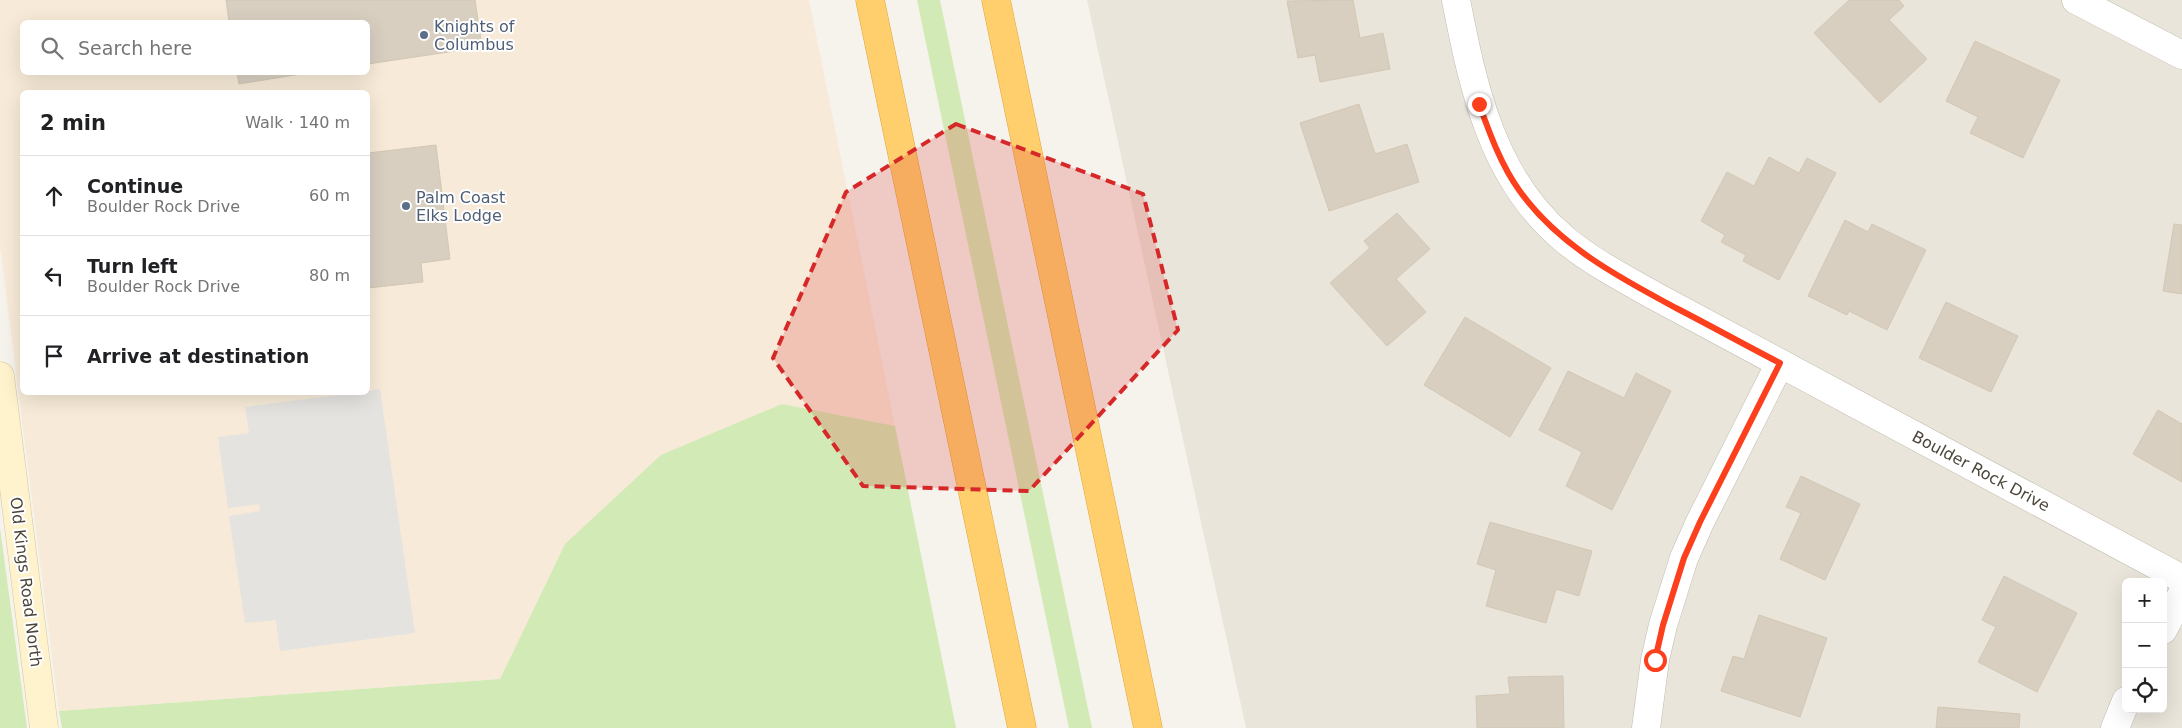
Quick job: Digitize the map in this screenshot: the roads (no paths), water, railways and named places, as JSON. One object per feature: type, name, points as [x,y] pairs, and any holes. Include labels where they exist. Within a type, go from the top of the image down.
[{"type":"highway","points":[[870,0],[1022,728]]},
{"type":"highway","points":[[996,0],[1148,728]]},
{"type":"street","name":"Boulder Rock Drive","points":[[1456,0],[1472,75],[1491,136],[1518,189],[1546,223],[1564,239],[1595,261],[1653,295],[2182,579]]},
{"type":"street","points":[[2076,0],[2182,55]]},
{"type":"street","points":[[1646,728],[1655,660],[1663,625],[1684,558],[1700,522],[1780,363]]},
{"type":"street","name":"Old Kings Road North","points":[[0,376],[44,728]]},
{"type":"street","points":[[2167,623],[2182,594]]},
{"type":"street","points":[[2115,728],[2122,711]]},
{"type":"place","name":"Knights of Columbus","points":[[424,35]]},
{"type":"place","name":"Palm Coast Elks Lodge","points":[[406,206]]}]
